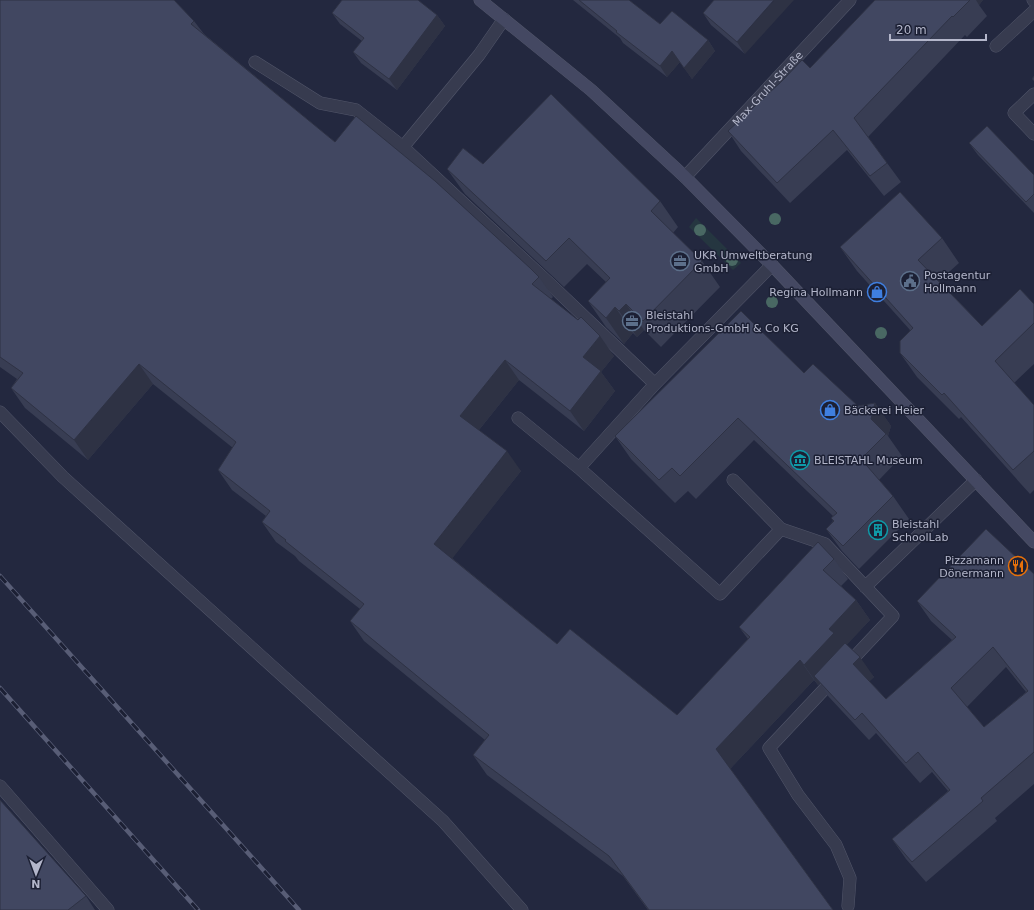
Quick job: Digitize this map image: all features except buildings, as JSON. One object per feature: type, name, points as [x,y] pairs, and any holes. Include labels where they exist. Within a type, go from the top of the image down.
[{"type":"main road","points":[[480,0],[591,90],[685,177],[772,265],[1034,542]]},
{"type":"street","name":"Max-Gruhl-Straße","points":[[685,177],[850,0]]},
{"type":"street","points":[[996,46],[1034,11]]},
{"type":"street","points":[[403,147],[479,55],[504,20]]},
{"type":"street","points":[[255,62],[320,103],[356,110],[403,147],[655,384]]},
{"type":"street","points":[[1034,94],[1014,113],[1034,134]]},
{"type":"street","points":[[579,468],[655,384],[772,265]]},
{"type":"street","points":[[0,412],[63,477],[443,821],[522,910]]},
{"type":"street","points":[[518,418],[579,468],[720,594],[781,529]]},
{"type":"street","points":[[733,480],[781,529],[825,544],[894,616],[769,748],[798,795],[836,845],[850,878],[848,906]]},
{"type":"street","points":[[865,587],[976,480]]},
{"type":"street","points":[[0,786],[108,910]]},
{"type":"shaded area","points":[[696,218],[741,263],[733,270],[689,227]]},
{"type":"railway","points":[[0,576],[299,910]]},
{"type":"railway","points":[[0,688],[198,910]]},
{"type":"place","name":"UKR Umweltberatung GmbH","points":[[680,261]]},
{"type":"place","name":"Postagentur Hollmann","points":[[910,281]]},
{"type":"place","name":"Regina Hollmann","points":[[877,292]]},
{"type":"place","name":"Bleistahl Produktions-GmbH & Co KG","points":[[632,321]]},
{"type":"place","name":"Bäckerei Heier","points":[[830,410]]},
{"type":"place","name":"BLEISTAHL Museum","points":[[800,460]]},
{"type":"place","name":"Bleistahl SchoolLab","points":[[878,530]]},
{"type":"place","name":"Pizzamann Dönermann","points":[[1018,566]]}]
